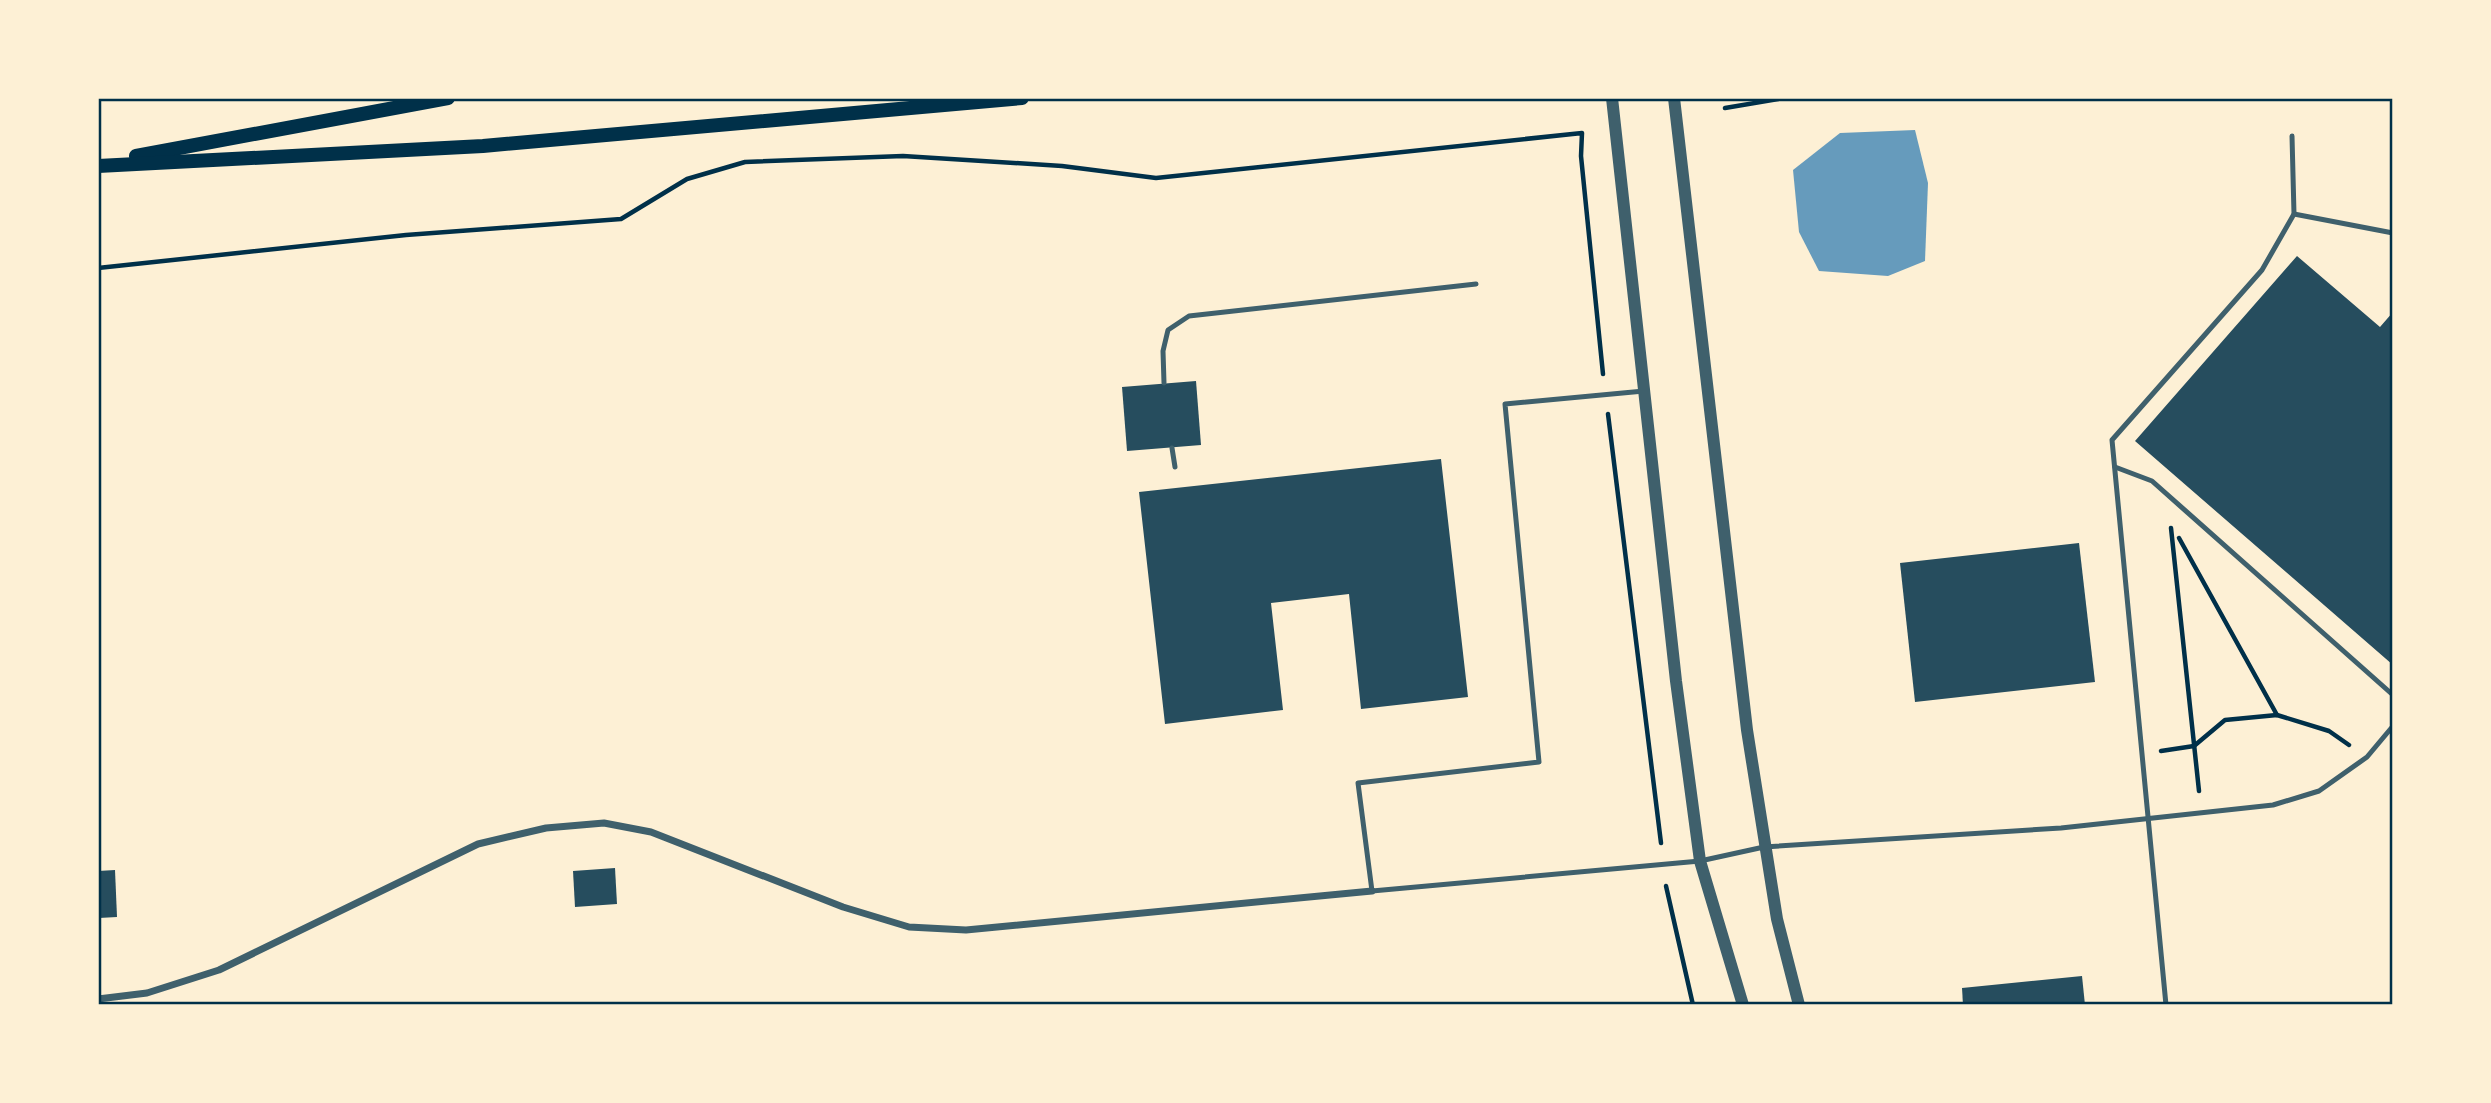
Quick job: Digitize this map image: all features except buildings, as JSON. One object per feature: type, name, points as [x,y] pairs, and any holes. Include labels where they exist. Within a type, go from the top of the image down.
[{"type":"main road","points":[[98,164],[448,98]]},
{"type":"main road","points":[[98,164],[484,146],[1022,98]]},
{"type":"street","points":[[1612,98],[1700,861],[1744,1005]]},
{"type":"street","points":[[1674,98],[1747,730],[1777,919],[1799,1005]]},
{"type":"street","points":[[98,999],[147,993],[219,970],[478,845],[546,828],[604,823],[651,832],[844,907],[909,927],[966,930],[1372,891]]},
{"type":"lane","points":[[2166,1005],[2112,440],[2262,270],[2294,214],[2292,136]]},
{"type":"lane","points":[[2294,214],[2393,233]]},
{"type":"lane","points":[[1164,383],[1163,351],[1168,330],[1189,316],[1476,284]]},
{"type":"lane","points":[[1644,391],[1505,404],[1539,762],[1358,783],[1372,891],[1700,861],[1764,848],[2147,819],[2273,806],[2319,791],[2367,757],[2393,726]]},
{"type":"lane","points":[[1172,448],[1175,467]]},
{"type":"lane","points":[[2115,467],[2152,481],[2168,494],[2393,695]]},
{"type":"path","points":[[1725,108],[1784,98]]},
{"type":"path","points":[[98,268],[407,236],[621,219],[687,179],[745,162],[903,156],[1062,166],[1156,178],[1582,133],[1581,156],[1605,395],[1663,863],[1668,901],[1693,1005]]},
{"type":"path","points":[[2168,494],[2201,813]]},
{"type":"path","points":[[2171,528],[2277,715]]},
{"type":"path","points":[[2141,753],[2194,746],[2225,720],[2277,715],[2329,731],[2367,757]]},
{"type":"water","points":[[1915,130],[1928,183],[1925,261],[1888,276],[1819,271],[1799,232],[1793,170],[1840,133]]}]
